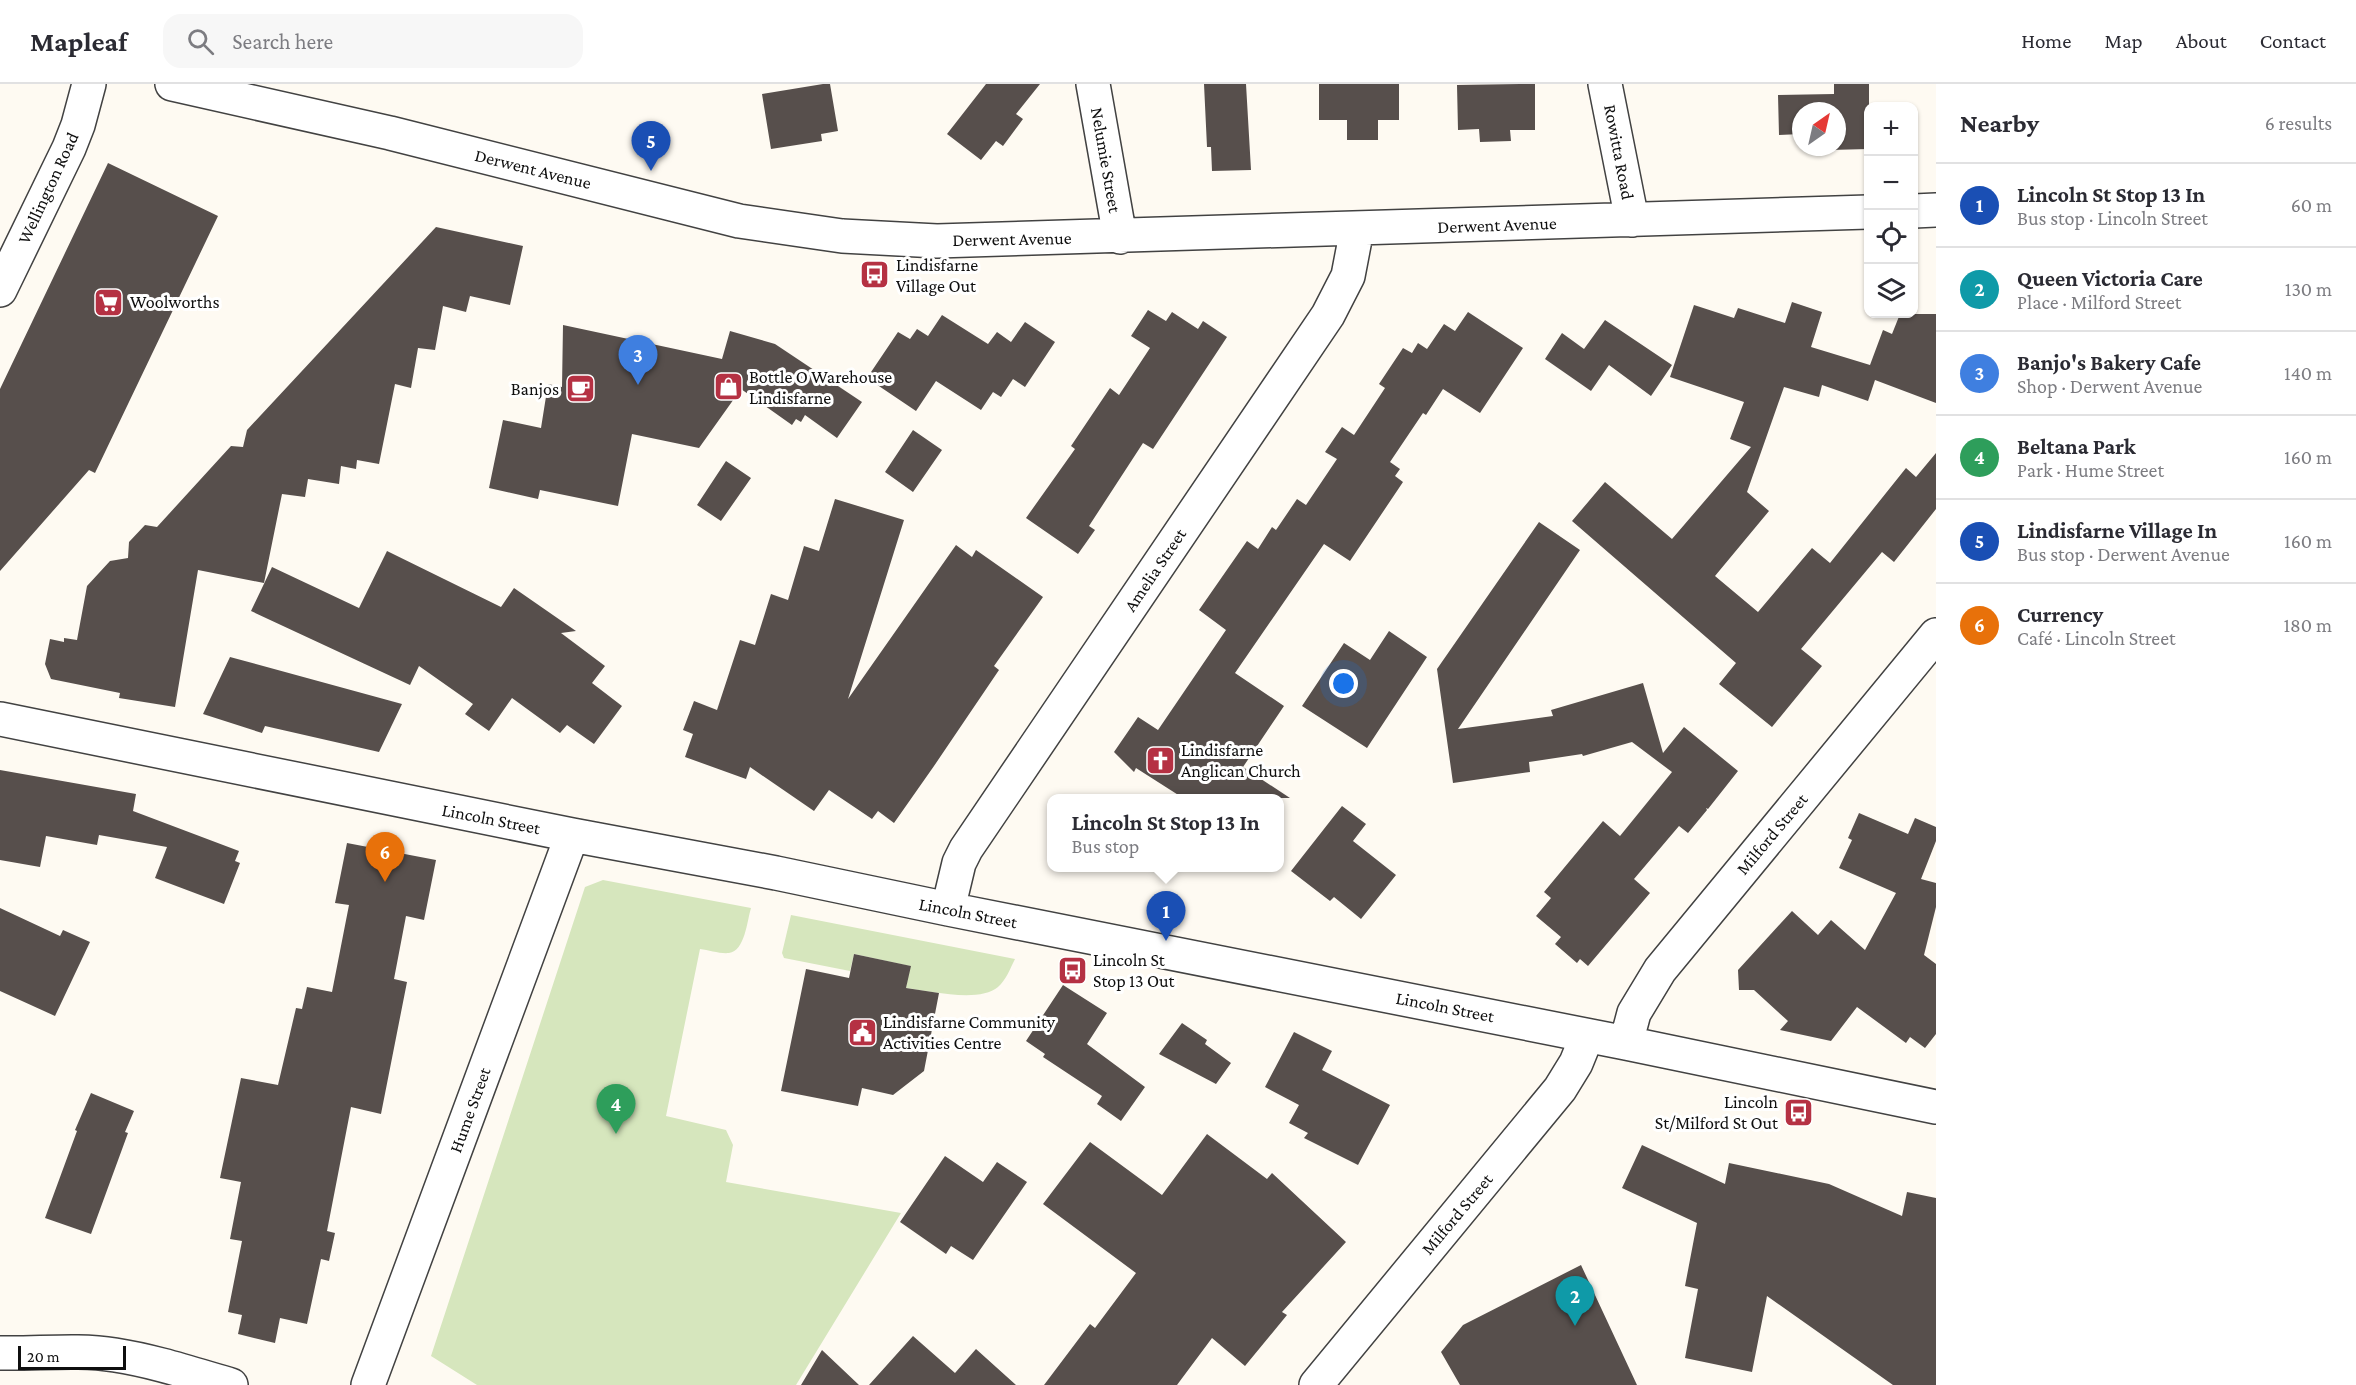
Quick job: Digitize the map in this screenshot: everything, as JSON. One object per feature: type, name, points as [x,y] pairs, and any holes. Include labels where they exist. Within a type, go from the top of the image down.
[{"type":"street","name":"Wellington Road","points":[[0,290],[69,148],[89,84]]},
{"type":"street","name":"Derwent Avenue","points":[[172,84],[390,133],[739,221],[794,231],[858,238],[937,241],[1120,237],[1864,212]]},
{"type":"street","name":"Nelumie Street","points":[[1093,84],[1120,237]]},
{"type":"street","name":"Rowitta Road","points":[[1605,84],[1632,220]]},
{"type":"street","points":[[1918,211],[1936,210]]},
{"type":"street","name":"Amelia Street","points":[[948,909],[959,863],[966,849],[1328,315],[1348,276],[1356,229]]},
{"type":"street","name":"Milford Street","points":[[1626,1043],[1635,1013],[1660,970],[1936,635]]},
{"type":"street","name":"Lincoln Street","points":[[0,718],[572,835],[776,873],[1936,1107]]},
{"type":"street","name":"Hume Street","points":[[368,1385],[572,835]]},
{"type":"street","name":"Milford Street","points":[[1316,1385],[1560,1089],[1576,1064],[1587,1036]]},
{"type":"street","points":[[0,1353],[114,1354],[231,1385]]},
{"type":"green space","points":[[603,880],[751,908],[739,947],[729,953],[700,949],[666,1116],[726,1130],[733,1145],[726,1182],[901,1213],[796,1385],[477,1385],[431,1356],[585,887]]},
{"type":"green space","points":[[791,915],[1015,959],[1003,981],[990,992],[954,995],[906,988],[910,966],[854,954],[850,971],[784,958],[782,953]]},
{"type":"building","points":[[830,84],[838,131],[821,134],[822,141],[771,149],[762,94]]},
{"type":"building","points":[[986,84],[1040,84],[1016,114],[1023,119],[1003,146],[996,141],[981,160],[947,134]]},
{"type":"building","points":[[1204,84],[1246,84],[1251,170],[1212,171],[1211,147],[1207,147]]},
{"type":"building","points":[[1319,84],[1399,84],[1399,120],[1378,120],[1378,140],[1347,140],[1347,120],[1319,120]]},
{"type":"building","points":[[1535,84],[1535,130],[1510,130],[1511,141],[1480,142],[1479,129],[1458,130],[1457,85]]},
{"type":"building","points":[[1834,84],[1869,84],[1869,102],[1864,102],[1864,149],[1846,150],[1846,102],[1792,102],[1792,134],[1779,135],[1778,95],[1834,94]]},
{"type":"building","name":"Woolworths","points":[[108,163],[218,216],[95,473],[89,470],[0,571],[0,389]]},
{"type":"building","points":[[436,227],[523,246],[510,305],[470,296],[466,312],[443,306],[435,350],[418,348],[411,388],[395,384],[379,464],[357,460],[356,469],[341,466],[339,484],[308,479],[305,497],[282,494],[264,583],[198,570],[175,707],[119,698],[120,693],[51,679],[45,664],[50,639],[64,642],[64,638],[77,640],[87,586],[110,561],[128,558],[129,542],[145,525],[157,527],[231,446],[243,447],[247,430]]},
{"type":"building","points":[[1792,302],[1822,312],[1811,347],[1870,365],[1883,330],[1892,334],[1898,318],[1918,318],[1918,314],[1936,314],[1936,403],[1875,380],[1868,401],[1822,385],[1819,397],[1784,387],[1747,492],[1769,511],[1715,576],[1758,612],[1812,548],[1830,563],[1906,468],[1916,477],[1936,453],[1936,509],[1894,562],[1882,552],[1801,649],[1822,666],[1772,727],[1719,684],[1736,663],[1572,521],[1605,482],[1672,539],[1751,447],[1730,439],[1744,402],[1670,377],[1694,305],[1734,318],[1738,308],[1785,323]]},
{"type":"building","points":[[1148,310],[1166,321],[1172,312],[1198,329],[1203,321],[1227,337],[1153,449],[1143,443],[1089,526],[1095,530],[1078,554],[1026,518],[1075,449],[1071,446],[1110,388],[1119,395],[1150,348],[1131,336]]},
{"type":"building","points":[[1468,312],[1523,348],[1480,413],[1443,389],[1426,415],[1423,413],[1390,462],[1400,469],[1395,476],[1403,482],[1350,561],[1324,544],[1235,673],[1284,706],[1243,767],[1284,794],[1177,794],[1136,768],[1134,772],[1114,752],[1138,717],[1158,730],[1226,630],[1199,610],[1247,541],[1258,549],[1272,527],[1276,530],[1297,499],[1306,505],[1337,459],[1325,452],[1342,427],[1354,435],[1385,388],[1379,384],[1403,348],[1412,353],[1418,343],[1427,349],[1444,324],[1455,331]]},
{"type":"building","points":[[942,315],[988,344],[997,332],[1011,342],[1025,322],[1055,342],[1025,387],[1013,379],[1001,397],[993,392],[981,410],[936,381],[916,411],[867,378],[898,332],[910,339],[917,329],[928,336]]},
{"type":"building","points":[[1605,320],[1672,365],[1651,396],[1609,365],[1591,391],[1545,359],[1562,333],[1584,349]]},
{"type":"building","points":[[563,325],[722,359],[730,331],[775,344],[862,402],[837,438],[805,415],[801,422],[796,419],[792,425],[741,389],[699,448],[632,434],[618,506],[540,490],[538,499],[489,488],[503,420],[541,428],[548,384],[562,387]]},
{"type":"building","points":[[913,430],[942,450],[913,492],[885,472]]},
{"type":"building","points":[[726,461],[751,478],[721,521],[697,505]]},
{"type":"building","points":[[835,499],[904,520],[848,699],[956,545],[972,557],[976,550],[1043,597],[994,666],[999,670],[894,823],[878,811],[872,819],[829,790],[814,811],[750,767],[746,779],[685,757],[693,734],[683,730],[694,701],[717,710],[740,640],[755,645],[771,594],[788,600],[804,546],[819,551]]},
{"type":"building","points":[[1539,522],[1580,550],[1458,729],[1553,716],[1551,710],[1643,683],[1663,753],[1684,727],[1738,771],[1688,833],[1679,826],[1634,879],[1650,893],[1588,966],[1580,959],[1577,963],[1555,944],[1561,937],[1536,916],[1551,898],[1544,892],[1603,821],[1620,836],[1672,772],[1632,742],[1583,756],[1582,754],[1529,762],[1530,772],[1453,783],[1437,669]]},
{"type":"building","points":[[387,551],[501,607],[514,588],[576,631],[561,633],[605,666],[592,683],[622,706],[594,744],[567,725],[560,733],[512,698],[489,731],[465,714],[473,704],[419,666],[410,685],[251,611],[272,567],[359,608]]},
{"type":"building","points":[[1389,631],[1427,657],[1367,748],[1302,706],[1344,643],[1370,660]]},
{"type":"building","points":[[230,657],[402,704],[379,752],[265,726],[262,733],[203,714]]},
{"type":"building","points":[[0,770],[136,794],[133,811],[239,851],[235,861],[240,863],[224,904],[155,878],[167,847],[99,835],[97,845],[46,836],[40,867],[0,860]]},
{"type":"building","points":[[1342,806],[1366,824],[1353,841],[1396,875],[1361,919],[1334,897],[1330,901],[1291,871]]},
{"type":"building","points":[[1859,813],[1908,834],[1915,818],[1936,827],[1936,841],[1921,879],[1936,883],[1936,907],[1924,955],[1936,964],[1936,1034],[1925,1048],[1910,1037],[1906,1043],[1857,1007],[1831,1041],[1780,1030],[1788,1021],[1754,990],[1739,990],[1738,970],[1792,911],[1818,935],[1831,920],[1865,950],[1896,893],[1839,868],[1852,840],[1848,838]]},
{"type":"building","points":[[347,843],[436,860],[424,920],[406,916],[394,979],[407,982],[381,1114],[351,1107],[327,1231],[335,1233],[329,1261],[321,1259],[307,1324],[280,1318],[275,1343],[238,1334],[242,1315],[228,1312],[242,1241],[230,1239],[241,1182],[220,1178],[241,1078],[278,1085],[296,1008],[302,1009],[307,987],[332,992],[349,905],[335,903]]},
{"type":"building","points":[[0,908],[60,936],[63,930],[90,942],[55,1016],[0,991]]},
{"type":"building","name":"Lindisfarne Community Activities Centre","points":[[854,954],[911,966],[906,988],[939,993],[924,1071],[893,1095],[862,1088],[858,1106],[781,1091],[806,969],[849,978]]},
{"type":"building","points":[[1063,985],[1107,1013],[1087,1044],[1145,1087],[1121,1121],[1097,1104],[1102,1096],[1043,1057],[1045,1054],[1026,1041]]},
{"type":"building","points":[[1182,1023],[1207,1040],[1205,1044],[1231,1063],[1216,1084],[1159,1054]]},
{"type":"building","points":[[1294,1032],[1332,1051],[1322,1070],[1390,1105],[1358,1165],[1304,1138],[1308,1133],[1289,1123],[1299,1105],[1265,1087]]},
{"type":"building","points":[[91,1093],[134,1111],[91,1234],[45,1218],[77,1131],[75,1130]]},
{"type":"building","points":[[1207,1134],[1267,1179],[1272,1173],[1346,1242],[1282,1312],[1287,1315],[1245,1366],[1212,1338],[1177,1385],[1044,1385],[1090,1324],[1095,1328],[1136,1273],[1043,1204],[1090,1142],[1162,1195]]},
{"type":"building","points":[[1642,1145],[1725,1184],[1729,1163],[1829,1184],[1902,1216],[1907,1192],[1936,1198],[1936,1385],[1893,1385],[1767,1296],[1752,1372],[1685,1358],[1698,1289],[1685,1286],[1697,1223],[1622,1188]]},
{"type":"building","points":[[945,1156],[983,1182],[997,1162],[1027,1182],[973,1260],[951,1246],[946,1254],[900,1222]]},
{"type":"building","points":[[1581,1265],[1637,1385],[1460,1385],[1441,1352],[1463,1325]]},
{"type":"building","points":[[913,1336],[955,1373],[976,1349],[1016,1385],[869,1385]]},
{"type":"building","points":[[822,1350],[859,1385],[801,1385]]},
{"type":"place","name":"Lindisfarne Village In","points":[[651,171]]},
{"type":"place","name":"Lindisfarne Village Out","points":[[875,275]]},
{"type":"place","name":"Woolworths","points":[[109,302]]},
{"type":"place","name":"Banjo's Bakery Cafe","points":[[638,385]]},
{"type":"place","name":"Bottle O Warehouse Lindisfarne","points":[[728,387]]},
{"type":"place","name":"Banjos","points":[[580,389]]},
{"type":"place","name":"Lindisfarne Anglican Church","points":[[1160,760]]},
{"type":"place","name":"Currency","points":[[385,882]]},
{"type":"place","name":"Lincoln St Stop 13 In","points":[[1166,941]]},
{"type":"place","name":"Lincoln St Stop 13 Out","points":[[1072,970]]},
{"type":"place","name":"Lindisfarne Community Activities Centre","points":[[862,1032]]},
{"type":"place","name":"Lincoln St/Milford St Out","points":[[1799,1112]]},
{"type":"place","name":"Beltana Park","points":[[616,1134]]},
{"type":"place","name":"Queen Victoria Care","points":[[1575,1326]]}]
